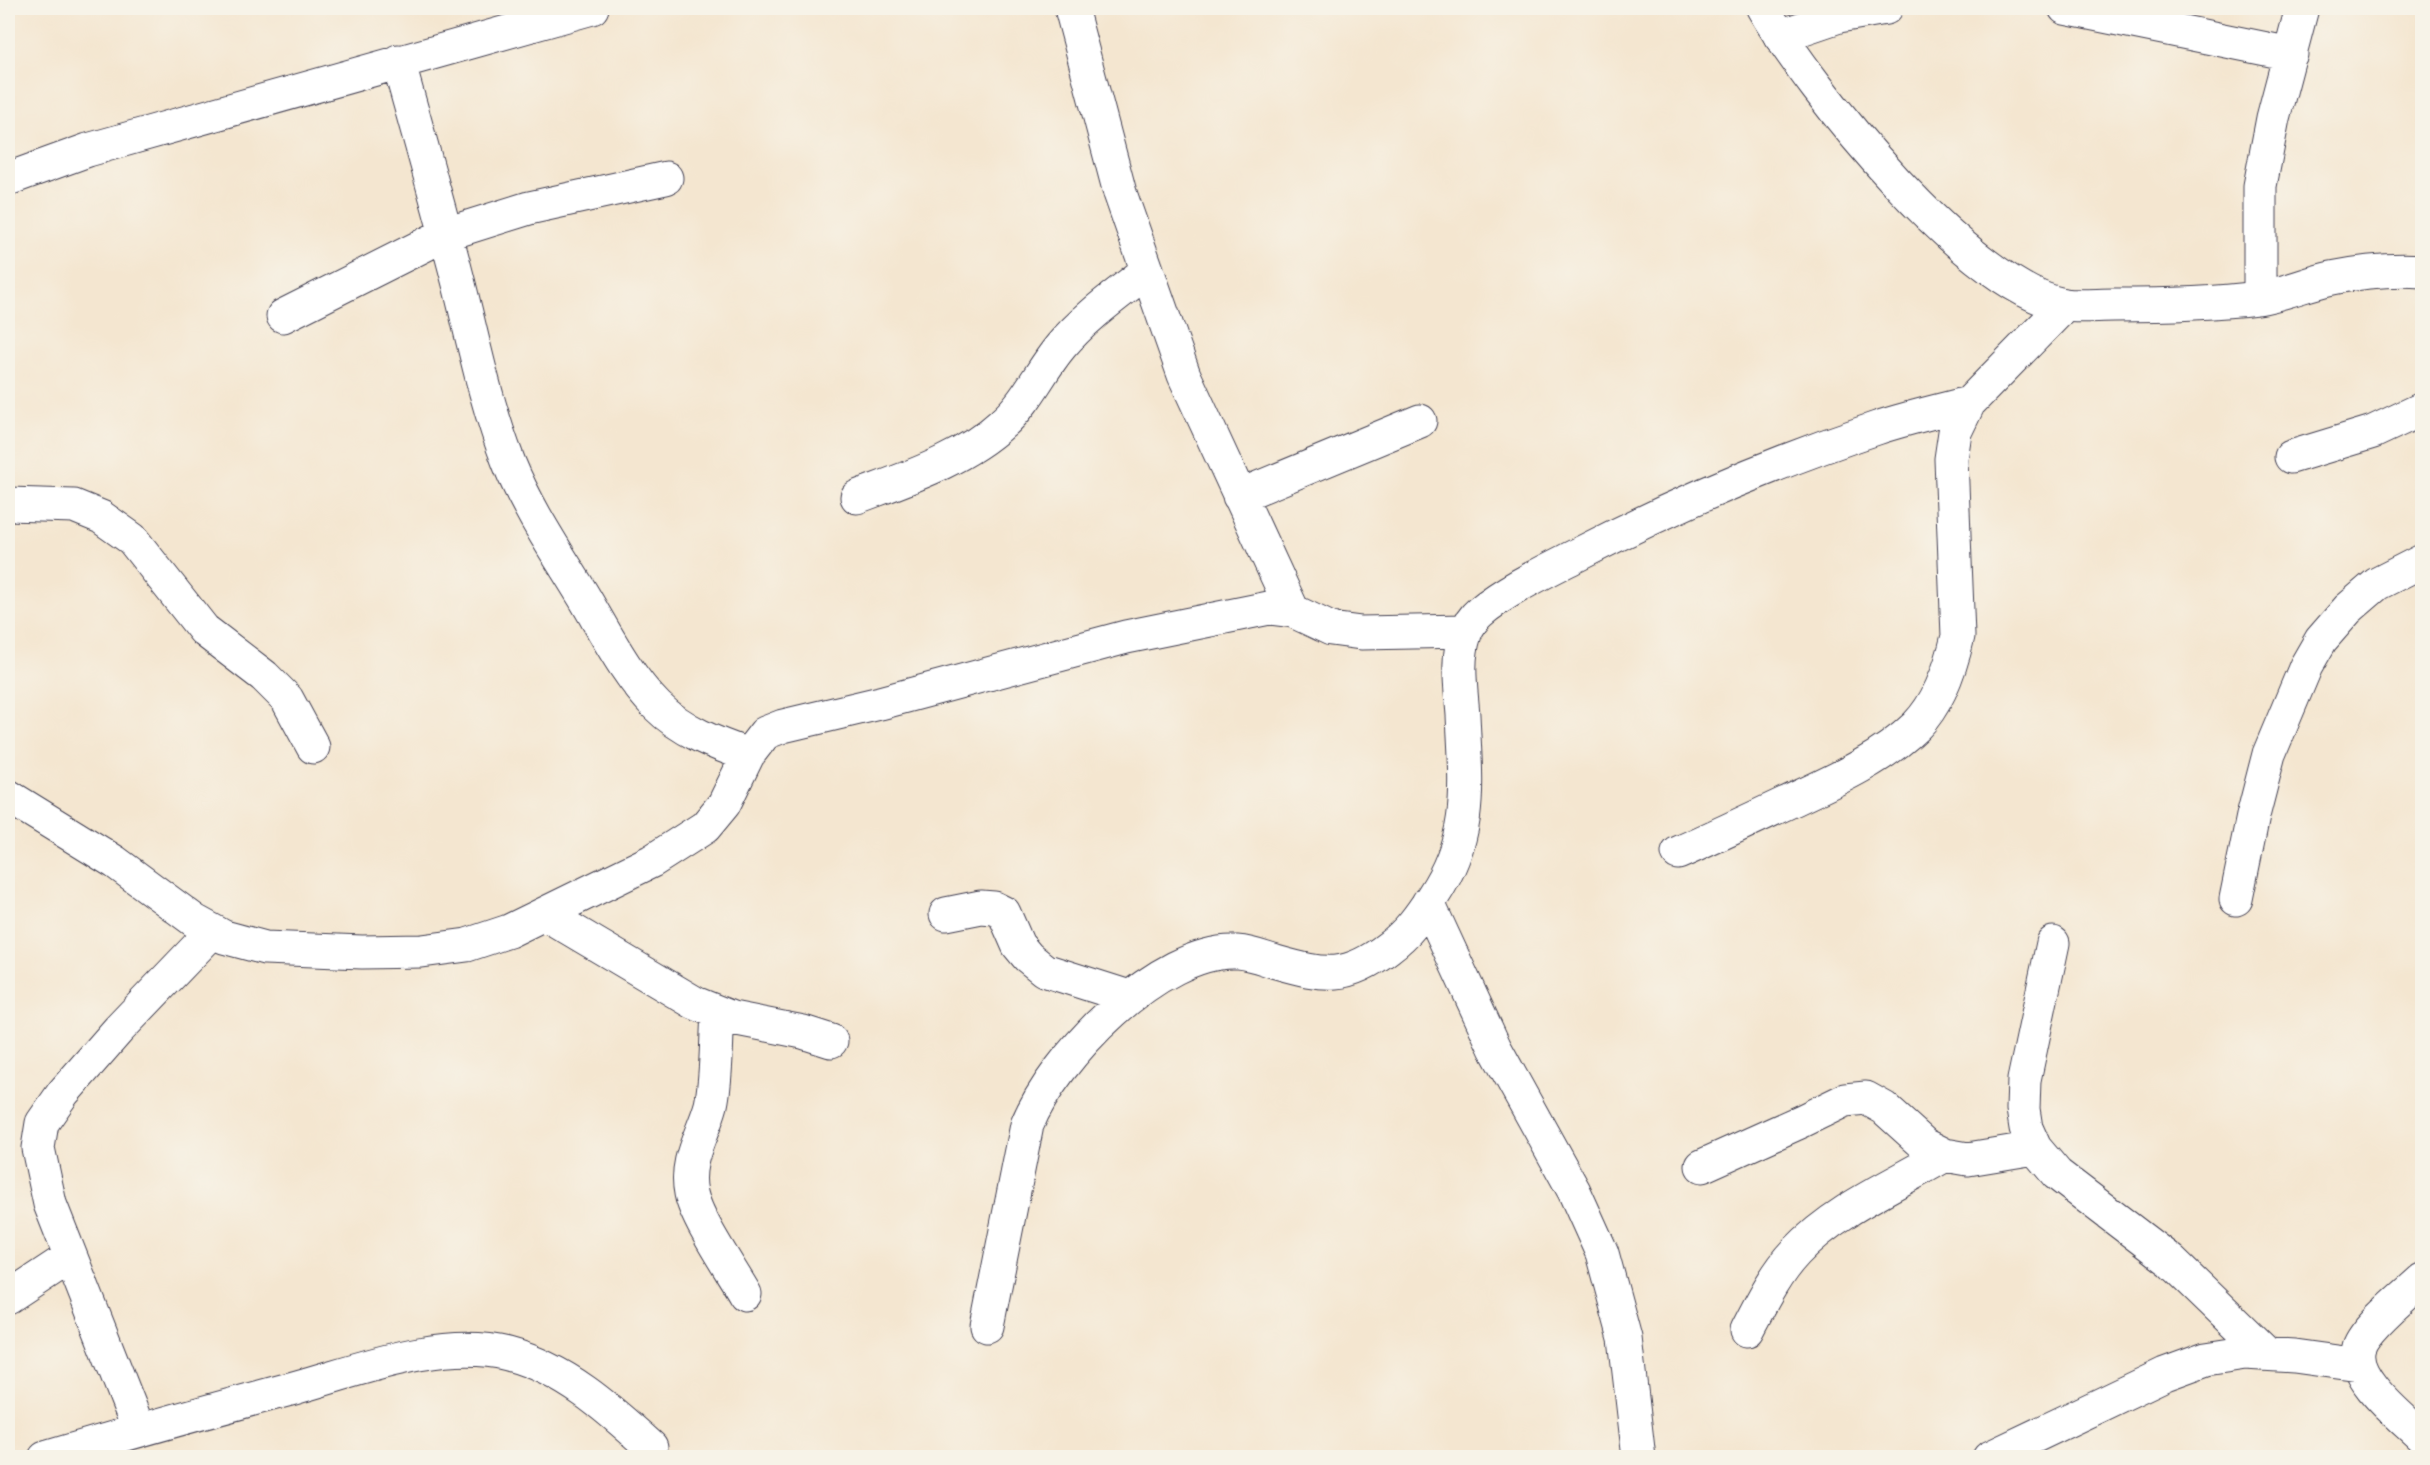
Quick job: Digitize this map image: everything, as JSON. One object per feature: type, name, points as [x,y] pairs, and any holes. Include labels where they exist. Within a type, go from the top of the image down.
[{"type":"street","points":[[8,178],[88,150],[398,62],[541,14],[592,8]]},
{"type":"street","points":[[1071,8],[1120,193],[1184,375],[1293,611]]},
{"type":"street","points":[[1763,8],[1780,36],[1828,101],[1917,204],[2007,281],[2039,297],[2065,305],[2162,305],[2260,297],[2334,278],[2404,270],[2422,271]]},
{"type":"street","points":[[1780,36],[1839,16],[1886,8]]},
{"type":"street","points":[[2065,8],[2291,54]]},
{"type":"street","points":[[2260,297],[2260,186],[2273,118],[2302,8]]},
{"type":"street","points":[[398,62],[446,234],[488,404],[510,465],[541,525],[629,671],[657,706],[679,723],[709,741],[748,755]]},
{"type":"street","points":[[283,315],[446,234],[529,208],[666,178]]},
{"type":"street","points":[[857,497],[910,477],[963,452],[1003,423],[1032,392],[1060,346],[1089,318],[1147,271]]},
{"type":"street","points":[[1678,854],[1819,788],[1884,753],[1917,725],[1939,692],[1952,663],[1958,636],[1951,459],[1954,432],[1969,404],[2065,305]]},
{"type":"street","points":[[987,1326],[1028,1125],[1034,1109],[1056,1076],[1115,1009],[1169,972],[1213,954],[1236,952],[1256,955],[1274,962],[1324,974],[1346,972],[1368,962],[1390,947],[1412,927],[1455,858],[1463,828],[1466,792],[1460,657],[1466,631],[1477,614],[1541,573],[1633,527],[1746,477],[1879,427],[1969,404]]},
{"type":"street","points":[[2291,457],[2373,432],[2422,409]]},
{"type":"street","points":[[1239,496],[1420,421]]},
{"type":"street","points":[[8,504],[74,506],[101,517],[132,539],[204,630],[264,676],[287,699],[313,747]]},
{"type":"street","points":[[2236,899],[2253,816],[2269,754],[2306,666],[2321,640],[2348,609],[2377,584],[2422,561]]},
{"type":"street","points":[[8,796],[115,862],[195,921],[224,938],[265,948],[362,952],[422,951],[467,945],[509,931],[652,861],[705,827],[724,804],[748,755],[765,733],[783,726],[1126,637],[1269,608],[1293,611],[1331,629],[1361,633],[1466,631]]},
{"type":"street","points":[[1428,903],[1495,1048],[1574,1191],[1602,1253],[1625,1338],[1639,1458]]},
{"type":"street","points":[[946,914],[981,907],[994,908],[1004,913],[1018,945],[1044,970],[1129,998]]},
{"type":"street","points":[[545,914],[695,1003],[732,1018],[803,1032],[831,1041]]},
{"type":"street","points":[[139,1430],[50,1204],[38,1148],[42,1123],[63,1093],[119,1029],[213,931]]},
{"type":"street","points":[[2053,943],[2024,1080],[2023,1108],[2026,1128],[2035,1148],[2057,1174],[2170,1261],[2267,1354]]},
{"type":"street","points":[[718,1013],[711,1103],[703,1129],[694,1147],[689,1169],[691,1193],[702,1218],[745,1294]]},
{"type":"street","points":[[1702,1166],[1845,1100],[1866,1098],[1884,1108],[1925,1145],[1945,1155],[1968,1159],[2035,1148]]},
{"type":"street","points":[[1747,1329],[1770,1288],[1795,1253],[1825,1224],[1945,1155]]},
{"type":"street","points":[[8,1298],[70,1257]]},
{"type":"street","points":[[2422,1280],[2377,1323],[2360,1346],[2359,1365],[2376,1392],[2422,1437]]},
{"type":"street","points":[[45,1458],[395,1360],[462,1349],[506,1354],[544,1366],[598,1399],[651,1447]]},
{"type":"street","points":[[1989,1458],[2165,1374],[2206,1359],[2245,1353],[2359,1365]]}]
